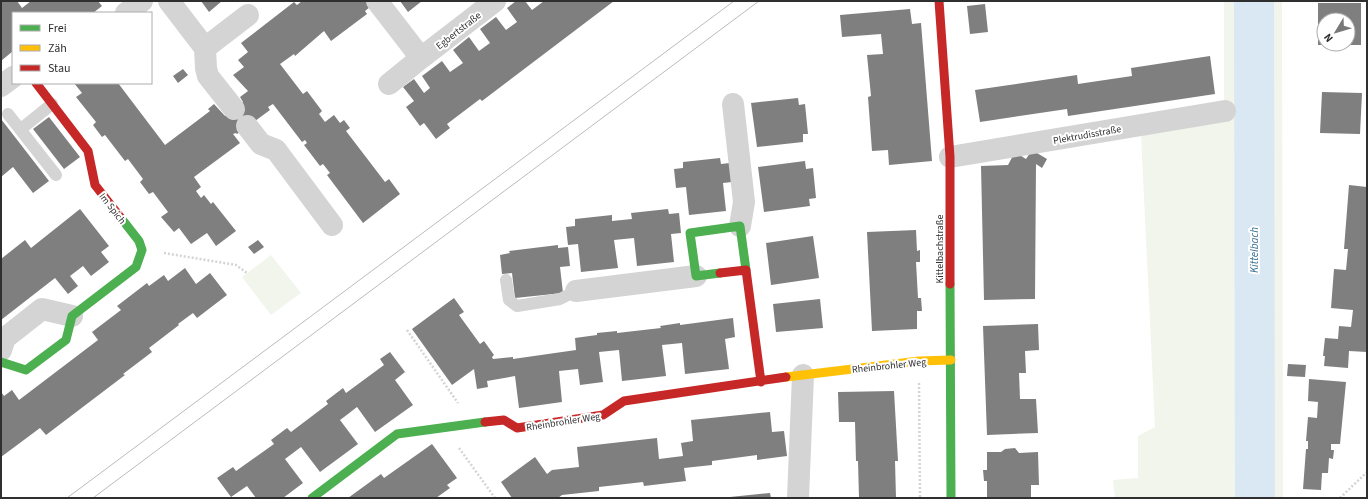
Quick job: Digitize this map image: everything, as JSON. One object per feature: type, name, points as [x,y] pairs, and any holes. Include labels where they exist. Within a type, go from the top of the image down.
[{"type":"street","points":[[127,12],[142,1]]},
{"type":"street","points":[[169,1],[205,48],[208,76],[234,109]]},
{"type":"street","points":[[377,1],[421,58]]},
{"type":"street","name":"Egbertstraße","points":[[389,84],[495,1]]},
{"type":"street","name":"Kittelbachstraße","points":[[939,1],[950,157],[951,498]]},
{"type":"street","points":[[205,48],[248,15]]},
{"type":"street","points":[[1,86],[12,78]]},
{"type":"street","name":"Im Spich","points":[[37,84],[88,150],[95,184],[139,241],[142,250]]},
{"type":"street","points":[[733,104],[744,202],[740,226],[761,382]]},
{"type":"street","name":"Plektrudisstraße","points":[[950,157],[1225,111]]},
{"type":"street","points":[[247,126],[261,144],[276,150],[332,225]]},
{"type":"street","points":[[696,276],[690,233],[740,226]]},
{"type":"street","points":[[1,362],[26,370],[66,340],[72,316],[136,266],[142,250]]},
{"type":"street","points":[[576,291],[746,270]]},
{"type":"street","points":[[1,350],[5,338],[42,309],[72,316]]},
{"type":"street","name":"Rheinbrohler Weg","points":[[312,498],[397,434],[504,420],[517,428],[603,415],[624,401],[919,360],[951,360]]},
{"type":"street","points":[[798,498],[803,375]]},
{"type":"lane","points":[[21,129],[52,104]]},
{"type":"lane","points":[[8,114],[56,175]]},
{"type":"lane","points":[[506,280],[509,300],[517,306],[560,299],[576,291]]},
{"type":"path","points":[[142,250],[236,265],[247,273]]},
{"type":"path","points":[[407,330],[459,404],[462,425]]},
{"type":"path","points":[[919,380],[920,498]]},
{"type":"path","points":[[444,427],[495,498]]},
{"type":"path","points":[[1340,498],[1367,472]]},
{"type":"shaded area","points":[[1224,1],[1282,1],[1283,498],[1115,498],[1113,480],[1138,478],[1138,436],[1155,427],[1141,134],[1224,118]]},
{"type":"shaded area","points":[[271,255],[301,293],[271,315],[242,277]]},
{"type":"building","points":[[1,1],[17,1],[22,8],[31,1],[98,1],[102,6],[94,12],[12,12],[12,52],[1,61]]},
{"type":"building","points":[[201,1],[222,1],[209,12]]},
{"type":"building","points":[[302,1],[366,1],[370,7],[365,11],[367,14],[331,41],[324,31],[295,56],[294,54],[280,64],[303,94],[307,91],[322,111],[319,114],[325,122],[334,115],[340,123],[344,120],[350,128],[346,131],[385,182],[389,179],[400,194],[363,223],[327,175],[330,173],[323,164],[320,166],[304,145],[307,143],[305,140],[302,142],[273,104],[268,107],[270,110],[237,134],[233,134],[240,143],[194,177],[201,187],[196,191],[201,198],[204,195],[211,204],[213,202],[236,231],[216,246],[207,233],[191,244],[179,228],[174,232],[161,217],[168,212],[153,192],[149,194],[140,182],[143,179],[128,159],[125,161],[105,135],[102,137],[93,125],[96,122],[76,97],[82,93],[75,84],[119,84],[165,145],[210,111],[208,109],[214,104],[225,116],[243,102],[240,97],[248,91],[233,75],[244,67],[238,60],[248,52],[241,43],[294,2],[297,5]]},
{"type":"building","points":[[400,1],[422,1],[408,12]]},
{"type":"building","points":[[516,1],[525,1],[532,10],[544,1],[614,1],[482,101],[480,99],[447,124],[450,128],[436,139],[424,123],[420,126],[406,107],[414,101],[403,87],[414,79],[424,93],[430,88],[422,76],[442,61],[450,72],[463,63],[453,50],[469,37],[479,51],[490,43],[480,29],[496,17],[506,30],[517,22],[507,8]]},
{"type":"building","points":[[1318,3],[1361,3],[1361,45],[1356,45],[1356,12],[1318,12]]},
{"type":"building","points":[[985,4],[988,32],[970,34],[967,6]]},
{"type":"building","points":[[910,9],[912,24],[921,23],[932,161],[889,165],[888,150],[872,151],[868,97],[871,96],[867,55],[883,54],[881,34],[842,37],[840,15]]},
{"type":"building","points":[[1210,56],[1215,94],[1068,116],[1067,109],[980,122],[975,90],[1077,75],[1078,84],[1132,76],[1131,68]]},
{"type":"building","points":[[183,69],[188,75],[178,83],[173,76]]},
{"type":"building","points":[[1322,92],[1362,93],[1360,134],[1320,133]]},
{"type":"building","points":[[798,98],[799,105],[805,104],[808,134],[803,134],[803,142],[757,147],[751,103]]},
{"type":"building","points":[[49,117],[80,157],[64,169],[33,129]]},
{"type":"building","points":[[1,119],[49,181],[33,193],[13,167],[1,177]]},
{"type":"building","points":[[1032,150],[1047,159],[1042,168],[1036,164],[1035,299],[984,300],[981,166],[1008,165],[1015,152],[1026,159]]},
{"type":"building","points":[[720,158],[721,164],[730,163],[732,182],[723,183],[726,211],[689,215],[686,187],[676,188],[674,169],[683,168],[683,162]]},
{"type":"building","points":[[805,161],[806,169],[813,168],[816,198],[809,199],[810,206],[764,212],[758,167]]},
{"type":"building","points":[[1349,185],[1367,187],[1367,352],[1349,351],[1348,368],[1324,366],[1325,356],[1323,356],[1325,338],[1338,339],[1339,326],[1351,327],[1353,310],[1331,308],[1334,269],[1346,270],[1348,249],[1344,249]]},
{"type":"building","points":[[80,209],[109,246],[101,252],[109,262],[91,276],[83,266],[70,276],[78,286],[68,294],[55,278],[1,320],[1,259],[25,240],[31,248]]},
{"type":"building","points":[[668,209],[669,214],[679,213],[681,233],[671,234],[674,262],[637,266],[634,238],[614,240],[618,268],[581,272],[578,244],[568,245],[566,227],[575,226],[575,219],[612,215],[612,221],[632,219],[631,213]]},
{"type":"building","points":[[916,230],[917,251],[920,250],[920,262],[916,262],[918,298],[921,298],[922,311],[917,311],[917,329],[872,331],[867,232]]},
{"type":"building","points":[[813,236],[819,278],[771,285],[766,243]]},
{"type":"building","points":[[258,240],[264,247],[254,254],[248,247]]},
{"type":"building","points":[[558,245],[558,248],[568,247],[570,266],[560,267],[563,293],[515,298],[512,273],[502,274],[500,255],[510,253],[509,251]]},
{"type":"building","points":[[185,268],[196,284],[210,273],[227,295],[197,318],[193,313],[178,324],[179,325],[149,348],[152,352],[123,374],[125,375],[46,435],[40,428],[1,457],[1,392],[4,396],[12,390],[19,400],[98,340],[92,332],[121,310],[117,306],[147,283],[149,286],[164,275],[168,281]]},
{"type":"building","points":[[454,298],[464,312],[459,315],[480,344],[484,341],[494,355],[492,357],[493,359],[513,357],[513,359],[576,350],[575,338],[597,335],[597,333],[617,331],[617,333],[661,328],[660,326],[680,323],[680,325],[733,318],[735,337],[725,339],[729,369],[685,374],[682,343],[662,345],[666,376],[622,381],[619,350],[599,352],[603,382],[580,385],[578,369],[559,371],[562,402],[519,408],[515,376],[487,381],[488,387],[477,389],[474,369],[452,385],[412,329]]},
{"type":"building","points":[[820,299],[823,328],[776,332],[773,304]]},
{"type":"building","points":[[1038,324],[1039,350],[1025,351],[1026,373],[1019,373],[1020,399],[1036,399],[1038,433],[987,435],[983,326]]},
{"type":"building","points":[[390,352],[405,372],[395,380],[413,405],[375,432],[357,407],[340,420],[358,444],[320,472],[301,447],[285,459],[303,483],[283,498],[256,498],[247,486],[231,497],[217,478],[233,467],[236,471],[274,444],[271,440],[287,428],[291,432],[328,404],[326,401],[343,388],[346,393],[384,365],[380,359]]},
{"type":"building","points":[[1288,364],[1306,365],[1305,377],[1287,376]]},
{"type":"building","points":[[1309,379],[1346,382],[1340,444],[1331,444],[1331,450],[1334,450],[1333,459],[1329,458],[1328,473],[1322,473],[1321,490],[1303,489],[1306,449],[1308,449],[1308,441],[1306,441],[1308,417],[1317,418],[1318,402],[1308,401]]},
{"type":"building","points":[[894,391],[898,461],[895,461],[896,498],[859,498],[855,422],[839,422],[838,392]]},
{"type":"building","points":[[770,412],[772,432],[784,431],[787,456],[757,460],[757,455],[712,461],[712,465],[684,468],[686,481],[644,486],[643,482],[599,487],[599,491],[562,495],[558,498],[512,498],[501,482],[535,457],[547,474],[552,470],[579,467],[577,447],[657,438],[659,459],[683,456],[681,443],[693,441],[691,420]]},
{"type":"building","points":[[432,444],[457,478],[447,485],[450,488],[436,498],[348,498],[381,474],[384,478]]},
{"type":"building","points":[[1015,448],[1019,453],[1038,452],[1039,485],[1031,485],[1031,498],[987,498],[987,481],[984,481],[983,470],[987,470],[987,452],[1001,452],[1005,449]]},
{"type":"building","points":[[770,493],[771,498],[730,498],[730,497]]},
{"type":"waterway","name":"Kittelbach","points":[[1254,1],[1255,498]]},
{"type":"tram line","points":[[67,498],[734,1]]},
{"type":"tram line","points":[[93,498],[759,1]]},
{"type":"traffic: fast","points":[[1,362],[26,370],[66,340],[72,316],[136,267],[142,250],[139,241],[121,218]]},
{"type":"traffic: fast","points":[[720,273],[696,276],[690,233],[740,226],[746,270]]},
{"type":"traffic: fast","points":[[950,284],[951,498]]},
{"type":"traffic: fast","points":[[312,498],[397,434],[485,422]]},
{"type":"traffic: slow","points":[[786,377],[919,361],[951,360]]},
{"type":"traffic: jam","points":[[939,1],[950,157],[950,284]]},
{"type":"traffic: jam","points":[[37,84],[88,151],[95,185],[121,218]]},
{"type":"traffic: jam","points":[[720,273],[746,270],[761,382]]},
{"type":"traffic: jam","points":[[485,422],[504,420],[517,428],[603,415],[624,401],[786,377]]}]
